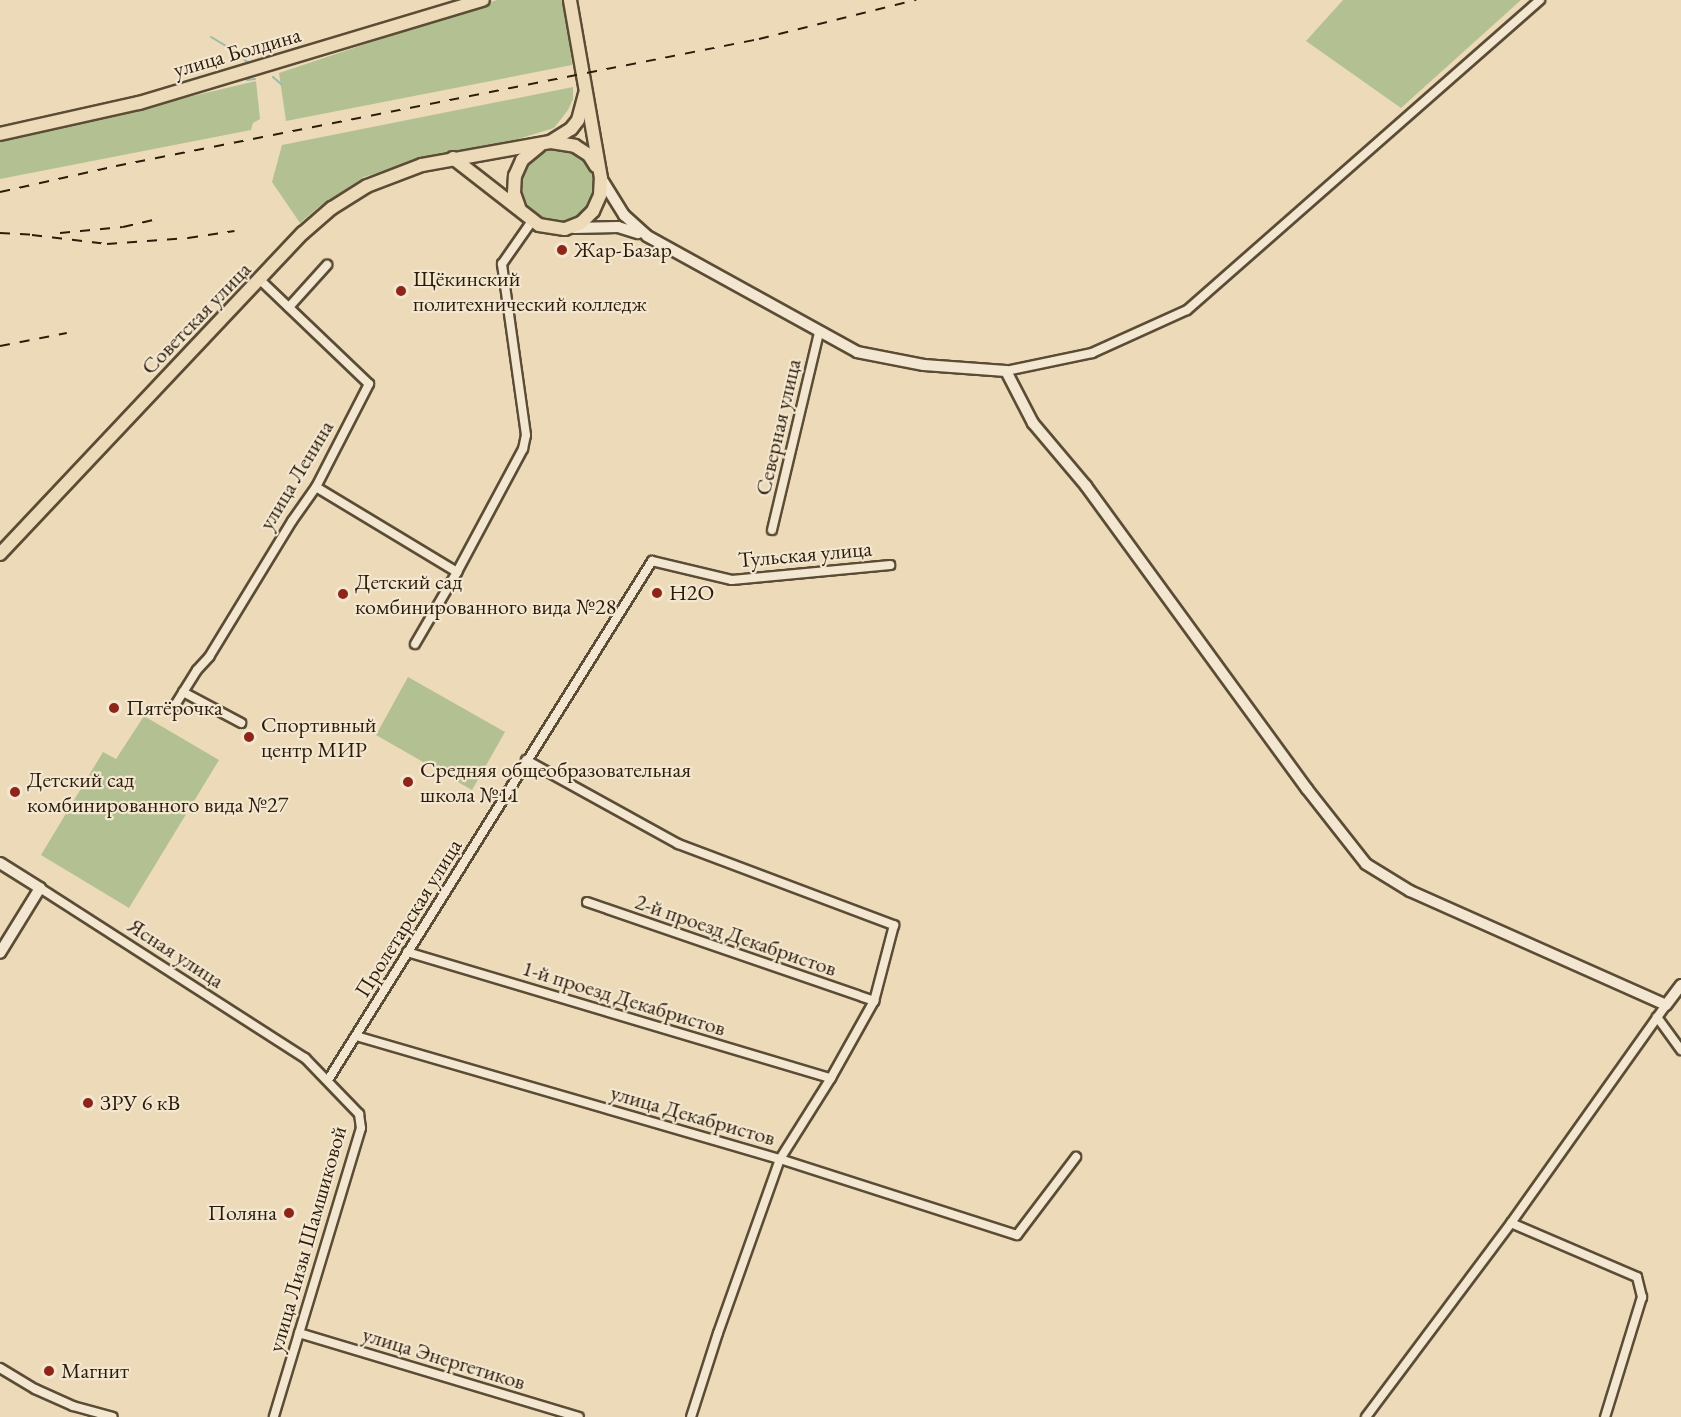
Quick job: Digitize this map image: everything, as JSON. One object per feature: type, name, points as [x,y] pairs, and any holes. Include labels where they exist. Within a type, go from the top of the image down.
[{"type":"main road","name":"улица Болдина","points":[[0,134],[139,103],[483,0]]},
{"type":"main road","points":[[453,158],[473,171],[529,218],[548,228],[565,229],[581,223],[593,211],[600,195],[599,174],[570,0]]},
{"type":"main road","points":[[529,218],[514,193],[515,176],[527,154],[572,129],[583,111],[585,93]]},
{"type":"main road","points":[[546,143],[575,146],[589,156],[599,174]]},
{"type":"main road","name":"Советская улица","points":[[0,554],[303,233],[332,208],[391,175],[453,158],[546,143]]},
{"type":"street","points":[[565,229],[618,227],[647,236],[857,352],[924,365],[1006,371],[1092,353],[1187,310],[1540,0]]},
{"type":"street","points":[[599,174],[624,215],[647,236]]},
{"type":"street","points":[[415,644],[458,572],[524,449],[526,435],[502,264],[529,218]]},
{"type":"street","points":[[289,307],[327,265]]},
{"type":"street","name":"улица Ленина","points":[[172,710],[197,670],[209,657],[292,521],[316,488],[369,384],[260,280]]},
{"type":"street","name":"Северная улица","points":[[772,530],[819,333]]},
{"type":"street","points":[[1006,371],[1033,423],[1086,486],[1307,789],[1366,864],[1410,891],[1666,1005]]},
{"type":"street","points":[[316,488],[458,572]]},
{"type":"street","name":"Тульская улица","points":[[652,561],[732,580],[890,565]]},
{"type":"street","name":"Пролетарская улица","points":[[328,1080],[652,561]]},
{"type":"street","points":[[183,692],[241,723]]},
{"type":"street","points":[[526,760],[678,844],[894,925],[874,1001],[831,1078],[780,1159],[718,1333],[691,1417]]},
{"type":"street","name":"Ясная улица","points":[[0,862],[304,1058],[328,1080]]},
{"type":"street","points":[[0,953],[40,888]]},
{"type":"street","name":"2-й проезд Декабристов","points":[[587,902],[874,1001]]},
{"type":"street","name":"1-й проезд Декабристов","points":[[407,952],[831,1078]]},
{"type":"street","points":[[1366,1417],[1511,1223],[1681,985]]},
{"type":"street","points":[[1657,1017],[1681,1050]]},
{"type":"street","name":"улица Декабристов","points":[[356,1036],[780,1159],[1017,1235],[1076,1157]]},
{"type":"street","name":"улица Лизы Шамшиковой","points":[[274,1417],[361,1128],[359,1114],[328,1080]]},
{"type":"street","points":[[1511,1223],[1637,1277],[1642,1297],[1605,1417]]},
{"type":"street","name":"улица Энергетиков","points":[[299,1333],[579,1417]]},
{"type":"street","points":[[0,1368],[35,1389],[73,1406],[113,1417]]},
{"type":"green space","points":[[497,0],[565,0],[572,65],[286,121],[279,73]]},
{"type":"green space","points":[[1343,0],[1521,0],[1401,108],[1306,41]]},
{"type":"green space","points":[[256,81],[260,119],[253,123],[251,130],[0,179],[0,142]]},
{"type":"green space","points":[[573,87],[573,99],[568,110],[554,128],[518,139],[434,155],[364,177],[320,206],[300,223],[272,182],[282,145]]},
{"type":"green space","points":[[557,148],[572,151],[584,159],[592,171],[595,186],[592,201],[584,213],[572,221],[557,224],[542,221],[530,213],[522,201],[519,186],[522,171],[530,159],[542,151]]},
{"type":"green space","points":[[408,677],[505,732],[472,790],[376,735]]},
{"type":"green space","points":[[144,716],[219,760],[129,908],[41,855],[103,752],[116,759]]},
{"type":"waterway","points":[[211,37],[238,53],[250,65]]},
{"type":"waterway","points":[[273,77],[281,84]]},
{"type":"waterway","points":[[247,80],[255,79]]},
{"type":"railway","points":[[0,192],[116,166],[759,39],[916,0]]},
{"type":"railway","points":[[60,233],[123,227],[154,220]]},
{"type":"railway","points":[[32,235],[107,244],[188,238],[234,231]]},
{"type":"railway","points":[[0,233],[39,235]]},
{"type":"railway","points":[[0,346],[67,333]]},
{"type":"place","name":"Жар-Базар","points":[[562,250]]},
{"type":"place","name":"Щёкинский политехнический колледж","points":[[401,291]]},
{"type":"place","name":"Н2О","points":[[657,593]]},
{"type":"place","name":"Детский сад комбинированного вида №28","points":[[343,594]]},
{"type":"place","name":"Пятёрочка","points":[[114,708]]},
{"type":"place","name":"Спортивный центр МИР","points":[[249,737]]},
{"type":"place","name":"Средняя общеобразовательная школа №11","points":[[408,782]]},
{"type":"place","name":"Детский сад комбинированного вида №27","points":[[15,792]]},
{"type":"place","name":"ЗРУ 6 кВ","points":[[88,1103]]},
{"type":"place","name":"Поляна","points":[[289,1213]]},
{"type":"place","name":"Магнит","points":[[49,1371]]}]
